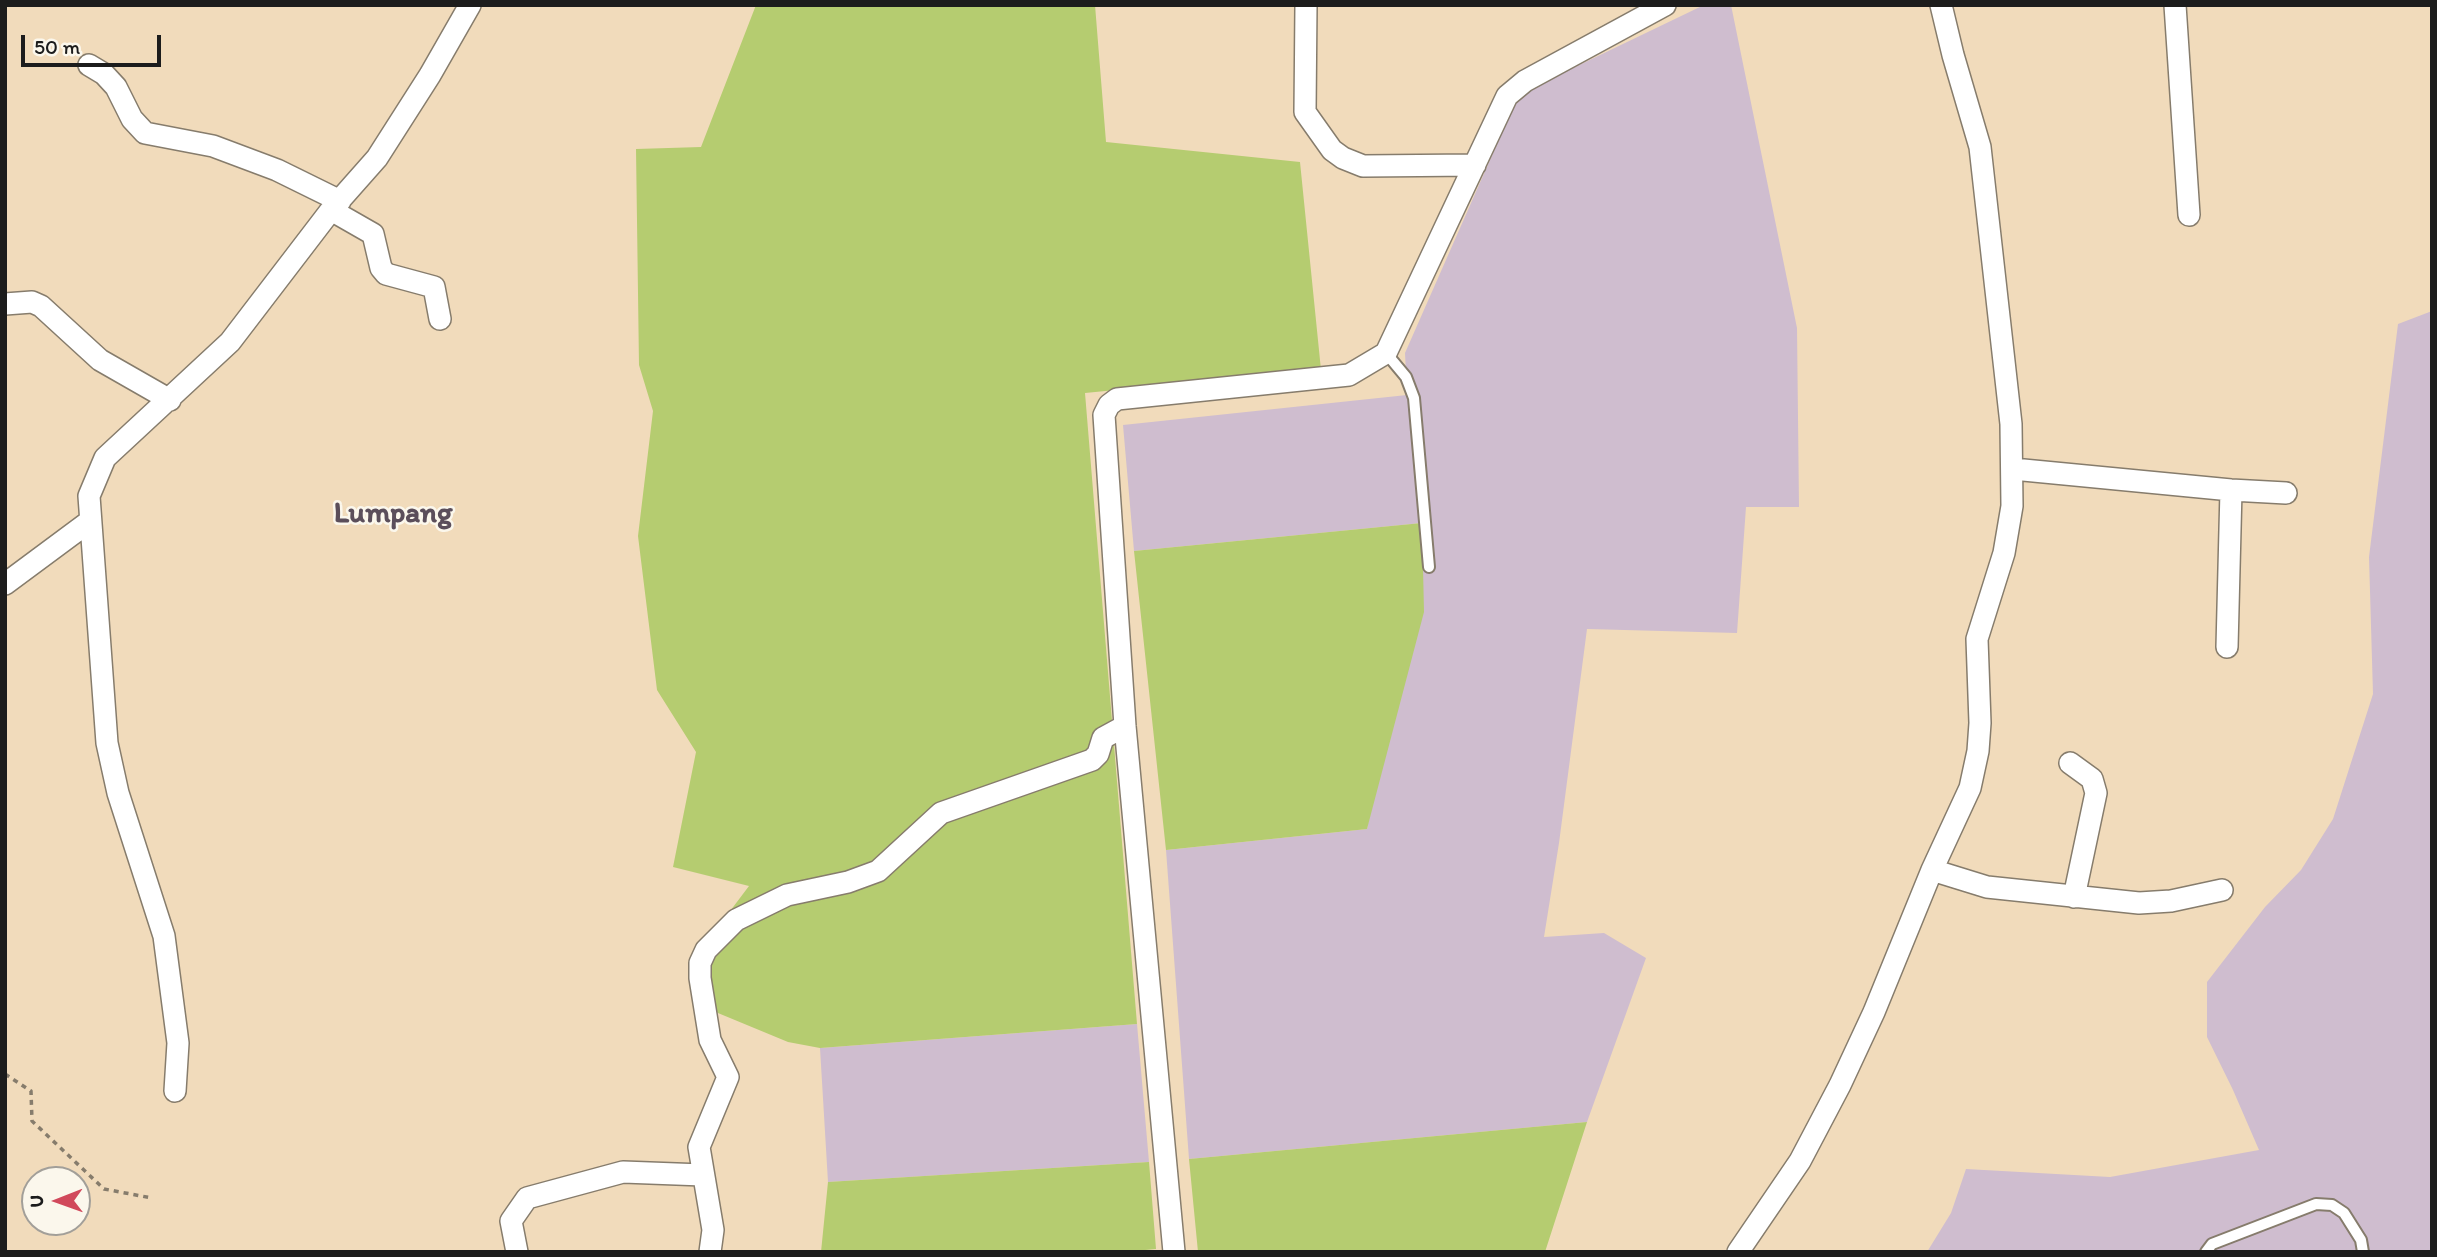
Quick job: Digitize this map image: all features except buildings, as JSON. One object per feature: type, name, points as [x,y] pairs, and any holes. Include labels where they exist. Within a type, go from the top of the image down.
[{"type":"street","points":[[175,1091],[178,1043],[164,936],[118,793],[107,743],[89,496],[105,457],[230,342],[336,205],[377,158],[430,75],[470,5]]},
{"type":"street","points":[[1307,5],[1305,112],[1332,150],[1343,159],[1363,166],[1475,166]]},
{"type":"street","points":[[1174,1252],[1125,726],[1104,415],[1109,405],[1117,399],[1349,374],[1385,353],[1507,96],[1525,81],[1665,5]]},
{"type":"street","points":[[1738,1252],[1800,1161],[1840,1085],[1970,789],[1978,751],[1980,723],[1977,639],[2004,554],[2012,506],[2011,424],[1980,147],[1941,5]]},
{"type":"street","points":[[2175,5],[2189,215]]},
{"type":"street","points":[[89,65],[104,74],[116,87],[132,119],[145,133],[213,146],[277,170],[336,205],[373,234],[381,268],[386,274],[434,287],[440,319]]},
{"type":"street","points":[[6,305],[32,302],[41,306],[100,360],[170,400]]},
{"type":"street","points":[[2013,469],[2286,494]]},
{"type":"street","points":[[2227,646],[2231,490]]},
{"type":"street","points":[[5,584],[90,521]]},
{"type":"street","points":[[710,1252],[713,1230],[699,1147],[727,1077],[710,1040],[699,978],[706,950],[736,920],[787,895],[848,882],[878,871],[941,813],[1092,760],[1098,754],[1103,738],[1125,726]]},
{"type":"street","points":[[2070,762],[2092,779],[2096,793],[2074,898]]},
{"type":"street","points":[[1933,870],[1987,887],[2138,903],[2171,901],[2222,890]]},
{"type":"street","points":[[517,1252],[511,1221],[527,1198],[623,1172],[703,1175]]},
{"type":"lane","points":[[1385,353],[1406,377],[1414,398],[1429,567]]},
{"type":"lane","points":[[2206,1252],[2212,1244],[2316,1203],[2332,1205],[2344,1213],[2361,1240],[2363,1252]]},
{"type":"path","points":[[5,1074],[32,1091],[32,1121],[104,1189],[152,1198]]},
{"type":"shaded area","points":[[1704,5],[1731,5],[1797,328],[1799,507],[1746,507],[1737,633],[1587,629],[1544,937],[1604,933],[1646,958],[1587,1122],[1189,1159],[1166,850],[1367,829],[1422,523],[1134,551],[1123,425],[1407,395],[1405,353],[1519,94]]},
{"type":"shaded area","points":[[2432,311],[2432,1252],[1927,1252],[1951,1213],[1966,1169],[2110,1177],[2259,1150],[2207,1037],[2207,982],[2265,907],[2301,870],[2333,819],[2373,694],[2369,557],[2398,324]]},
{"type":"shaded area","points":[[1137,1024],[1149,1162],[828,1182],[820,1048]]},
{"type":"green space","points":[[756,5],[1095,5],[1106,142],[1300,162],[1321,370],[1085,393],[1137,1024],[820,1048],[788,1042],[701,1006],[715,931],[749,886],[673,867],[696,752],[657,690],[638,536],[653,411],[639,365],[636,149],[701,147]]},
{"type":"green space","points":[[1422,523],[1424,612],[1367,829],[1166,850],[1134,551]]},
{"type":"green space","points":[[1587,1122],[1545,1252],[1198,1252],[1189,1159]]},
{"type":"green space","points":[[1149,1162],[1156,1249],[1124,1252],[821,1252],[828,1182]]},
{"type":"district","name":"Lumpang","points":[[393,514]]}]
